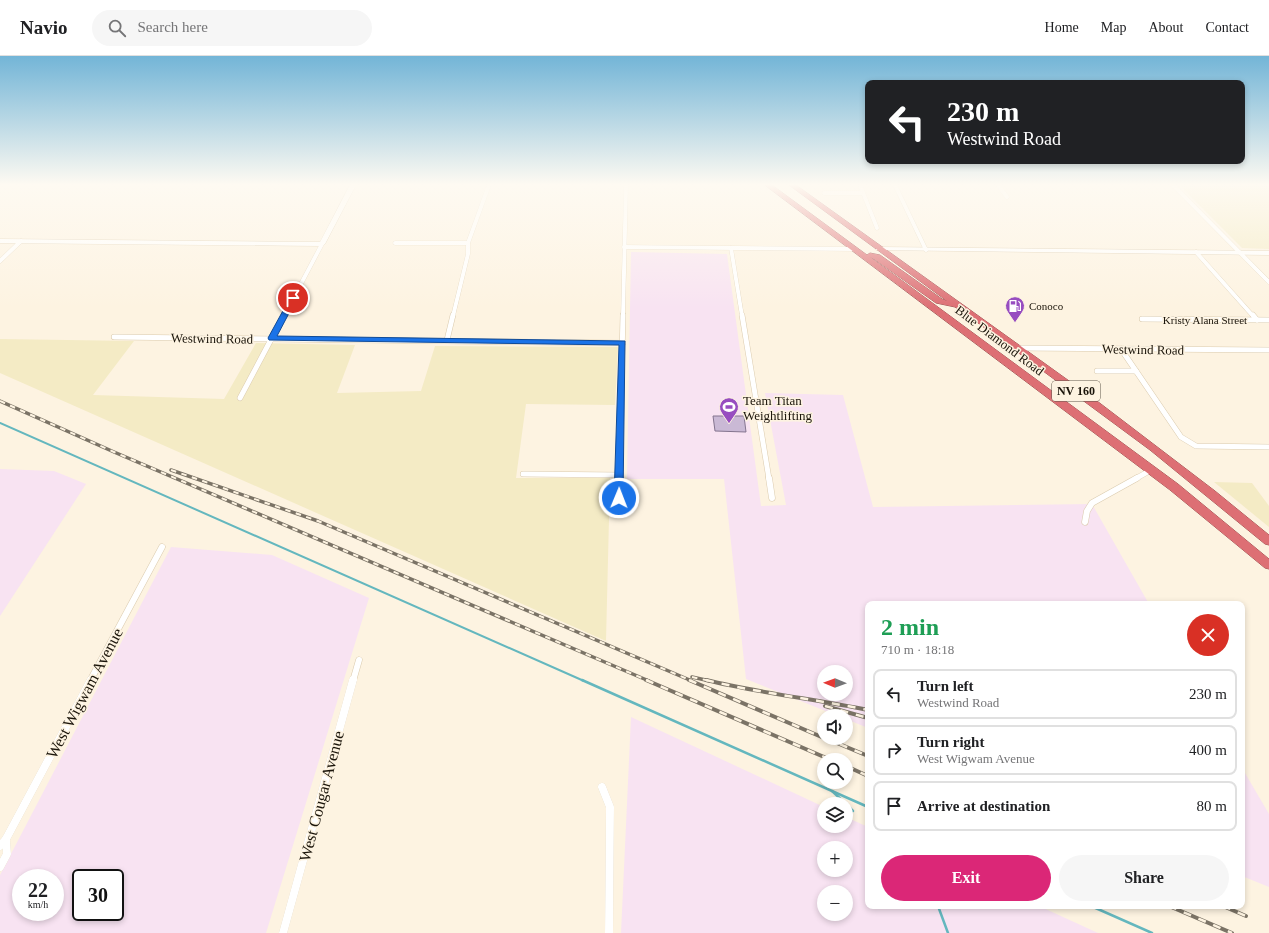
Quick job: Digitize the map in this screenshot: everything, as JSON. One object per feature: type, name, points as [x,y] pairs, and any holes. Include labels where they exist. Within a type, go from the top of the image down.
[{"type":"highway","name":"Blue Diamond Road","points":[[823,226],[1151,470],[1269,565]]},
{"type":"highway","points":[[838,226],[860,242],[878,250]]},
{"type":"highway","name":"Blue Diamond Road","points":[[846,226],[1018,348],[1173,463],[1269,541]]},
{"type":"highway","points":[[854,249],[877,257],[939,301],[960,307]]},
{"type":"street","points":[[240,398],[331,226]]},
{"type":"street","points":[[447,340],[468,254],[468,243],[474,226]]},
{"type":"street","points":[[619,498],[625,226]]},
{"type":"street","points":[[915,226],[926,250]]},
{"type":"street","points":[[1214,226],[1268,281]]},
{"type":"street","points":[[0,241],[322,244]]},
{"type":"street","points":[[0,261],[21,241]]},
{"type":"street","points":[[395,243],[468,243]]},
{"type":"street","points":[[624,247],[854,249]]},
{"type":"street","points":[[732,248],[772,498]]},
{"type":"street","points":[[878,250],[1269,253]]},
{"type":"street","points":[[1196,252],[1257,320]]},
{"type":"street","name":"Kristy Alana Street","points":[[1142,319],[1269,320]]},
{"type":"street","name":"Westwind Road","points":[[114,337],[623,343]]},
{"type":"street","name":"Westwind Road","points":[[1018,348],[1269,350]]},
{"type":"street","points":[[1121,349],[1181,437],[1189,443],[1196,446],[1269,447]]},
{"type":"street","points":[[1096,371],[1136,371]]},
{"type":"street","points":[[1086,522],[1087,511],[1092,503],[1151,470]]},
{"type":"street","points":[[523,474],[620,475]]},
{"type":"street","name":"West Wigwam Avenue","points":[[0,867],[7,854],[3,843],[162,547]]},
{"type":"street","name":"West Cougar Avenue","points":[[283,933],[359,660]]},
{"type":"street","points":[[602,787],[610,807],[609,933]]},
{"type":"shaded area","points":[[631,252],[727,254],[761,506],[786,505],[765,393],[843,395],[873,507],[1092,504],[1147,601],[865,601],[865,727],[853,722],[853,709],[821,709],[746,679],[724,479],[627,479]]},
{"type":"shaded area","points":[[0,469],[54,471],[86,484],[0,616]]},
{"type":"shaded area","points":[[171,547],[272,555],[369,598],[266,933],[0,933],[0,875]]},
{"type":"shaded area","points":[[631,717],[817,804],[817,833],[853,833],[853,820],[865,826],[865,909],[1046,909],[1098,933],[621,933]]},
{"type":"shaded area","points":[[1245,773],[1269,814],[1269,887],[1245,877]]},
{"type":"sand","points":[[1220,226],[1269,226],[1269,249],[1242,248]]},
{"type":"sand","points":[[0,339],[134,341],[93,395],[224,399],[256,343],[355,345],[337,393],[421,391],[435,346],[618,347],[615,405],[526,404],[516,478],[610,478],[606,641],[0,373]]},
{"type":"sand","points":[[1214,482],[1252,483],[1269,506],[1269,527]]},
{"type":"building","name":"Team Titan Weightlifting","points":[[713,416],[744,416],[746,432],[715,431]]},
{"type":"waterway","points":[[0,423],[584,681]]},
{"type":"waterway","points":[[582,680],[832,791]]},
{"type":"waterway","points":[[832,791],[865,806]]},
{"type":"waterway","points":[[832,791],[838,797]]},
{"type":"waterway","points":[[939,909],[948,933]]},
{"type":"waterway","points":[[1098,909],[1152,933]]},
{"type":"railway","points":[[0,401],[114,452],[649,681]]},
{"type":"railway","points":[[171,470],[318,521],[692,681]]},
{"type":"railway","points":[[692,677],[710,681]]},
{"type":"railway","points":[[646,680],[817,754]]},
{"type":"railway","points":[[689,680],[817,735]]},
{"type":"railway","points":[[706,680],[746,689],[865,709]]},
{"type":"railway","points":[[825,706],[865,717]]},
{"type":"railway","points":[[842,745],[865,755]]},
{"type":"railway","points":[[853,769],[865,775]]},
{"type":"railway","points":[[1176,909],[1232,933]]},
{"type":"railway","points":[[1230,909],[1246,916]]},
{"type":"place","name":"Conoco","points":[[1015,323]]},
{"type":"place","name":"Team Titan Weightlifting","points":[[729,424]]},
{"type":"route","points":[[293,298],[272,338],[623,343],[619,498]]}]
